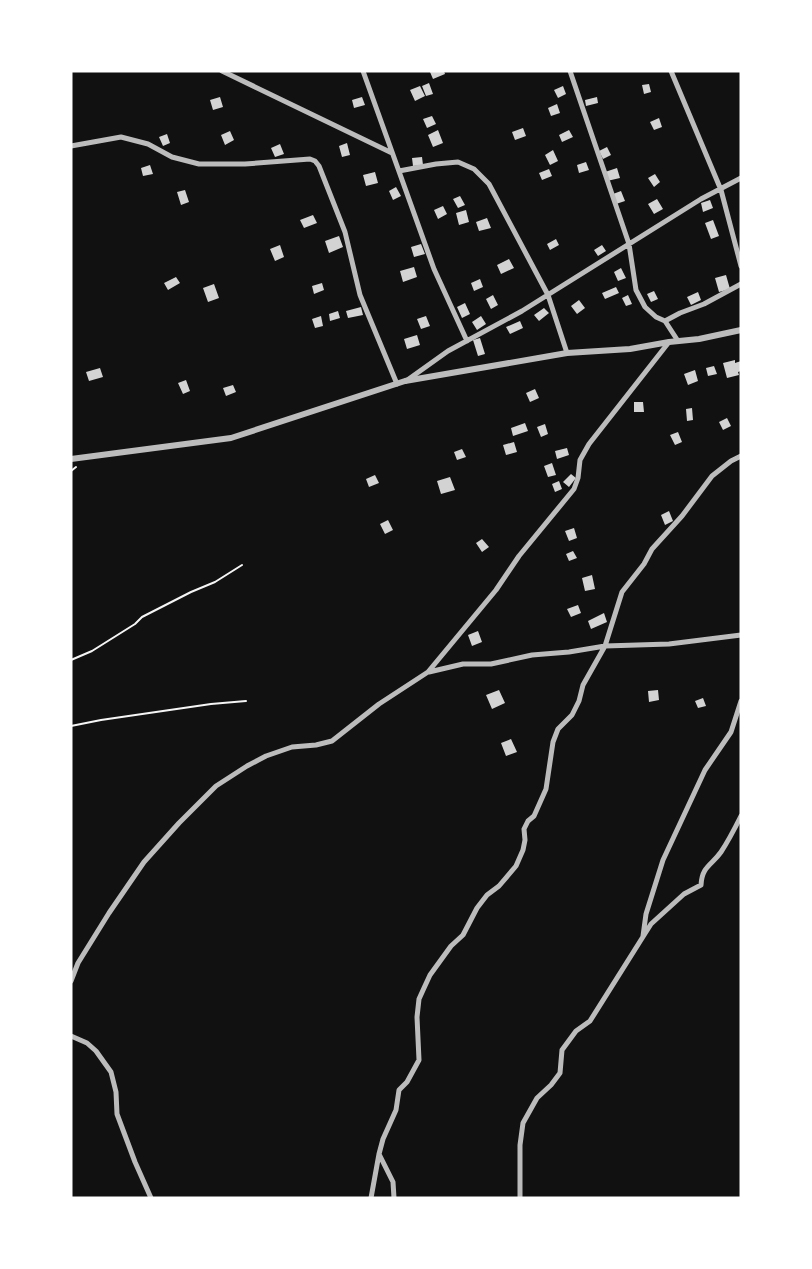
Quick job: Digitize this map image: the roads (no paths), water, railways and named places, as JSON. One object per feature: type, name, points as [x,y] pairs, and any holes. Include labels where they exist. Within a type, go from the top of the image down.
[{"type":"street","points":[[222,71],[392,153]]},
{"type":"street","points":[[363,71],[434,269],[467,341]]},
{"type":"street","points":[[570,71],[629,244],[636,290],[645,307],[656,317],[665,321],[678,341]]},
{"type":"street","points":[[671,71],[721,190],[741,266]]},
{"type":"street","points":[[71,146],[121,137],[148,144],[172,157],[199,164],[245,164],[310,159],[315,161],[319,166],[345,232],[360,295],[397,384]]},
{"type":"street","points":[[398,171],[458,162],[474,169],[489,184],[548,295],[567,353]]},
{"type":"street","points":[[404,382],[448,350],[522,311],[701,199],[741,178]]},
{"type":"street","points":[[665,321],[704,304],[741,284]]},
{"type":"street","points":[[71,459],[231,438],[404,382],[567,353],[630,349],[699,339],[741,330]]},
{"type":"street","points":[[71,981],[78,963],[144,862],[216,786],[266,756],[292,747],[316,745],[332,740],[379,704],[428,672],[496,590],[519,556],[574,489],[578,478],[580,460],[589,444],[669,342]]},
{"type":"street","points":[[371,1198],[379,1154],[383,1139],[396,1110],[399,1090],[407,1082],[419,1060],[417,1017],[419,999],[430,975],[451,946],[463,935],[477,908],[487,895],[499,886],[516,866],[522,850],[524,829],[528,821],[534,816],[546,789],[553,742],[558,730],[572,715],[579,701],[583,685],[605,646],[622,592],[644,564],[652,549],[682,516],[712,476],[731,460],[741,456]]},
{"type":"street","points":[[428,672],[463,664],[491,664],[532,655],[569,652],[605,646],[669,644],[741,635]]},
{"type":"street","points":[[642,940],[646,914],[663,860],[705,770],[731,732],[741,701]]},
{"type":"street","points":[[520,1198],[520,1145],[523,1123],[537,1098],[551,1085],[560,1073],[562,1050],[576,1031],[590,1021],[651,924],[684,894],[701,885],[701,876],[708,864],[720,854],[741,816]]},
{"type":"street","points":[[71,1036],[88,1043],[111,1072],[116,1092],[117,1114],[151,1198]]},
{"type":"street","points":[[379,1154],[393,1182],[394,1198]]}]
